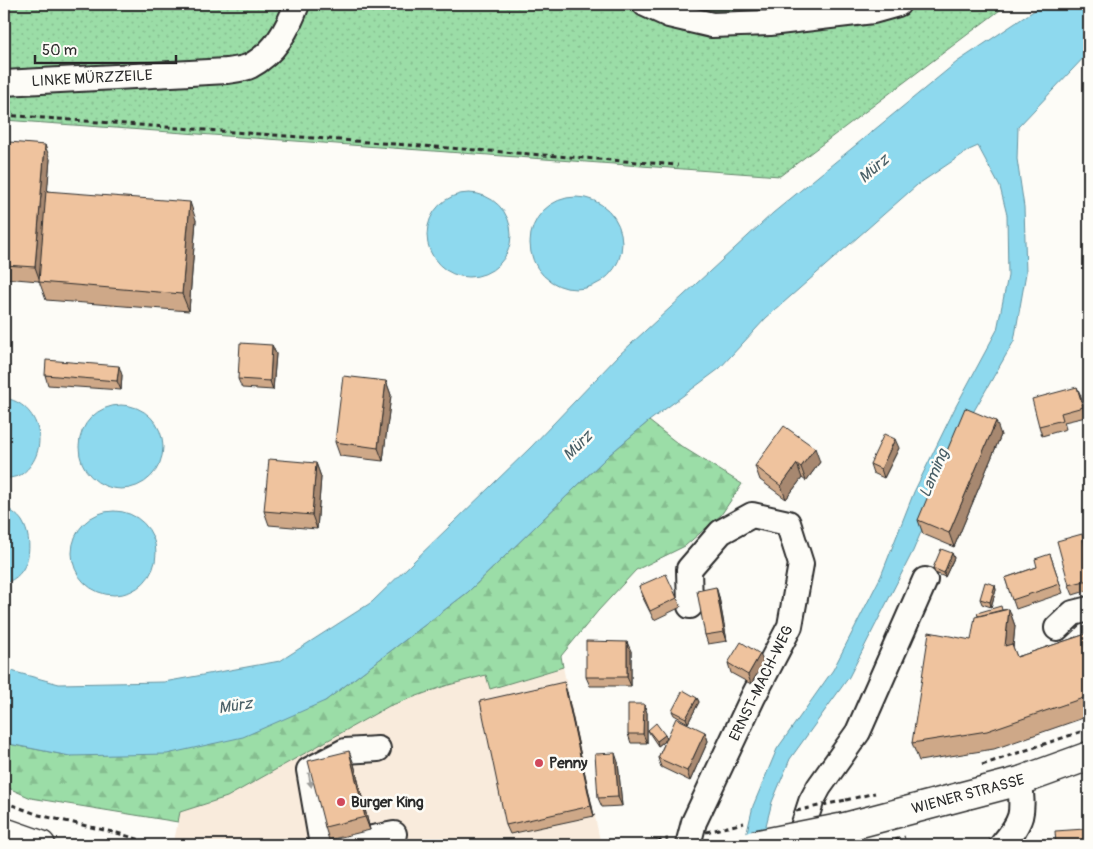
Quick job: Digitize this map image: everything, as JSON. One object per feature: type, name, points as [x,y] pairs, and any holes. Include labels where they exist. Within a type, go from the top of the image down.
[{"type":"main road","name":"WIENER STRASSE","points":[[754,845],[845,827],[1020,781],[1089,756]]},
{"type":"main road","points":[[4,832],[41,845]]},
{"type":"street","name":"LINKE MÜRZZEILE","points":[[4,83],[227,71],[249,67],[264,57],[278,43],[290,23],[297,4]]},
{"type":"street","points":[[645,4],[669,15],[712,25],[770,23],[873,11],[898,4]]},
{"type":"street","name":"ERNST-MACH-WEG","points":[[688,845],[694,822],[753,697],[790,626],[800,564],[788,523],[752,515],[720,532],[689,568],[690,606]]},
{"type":"street","points":[[797,845],[811,802],[819,787],[858,732],[924,580]]},
{"type":"street","points":[[1056,628],[1073,613],[1089,609]]},
{"type":"street","points":[[327,845],[322,839],[309,770],[345,752],[378,749]]},
{"type":"street","points":[[1002,845],[1017,828],[1022,812],[1020,781]]},
{"type":"street","points":[[335,845],[394,834]]},
{"type":"path","points":[[4,115],[678,165]]},
{"type":"path","points":[[981,766],[1089,729]]},
{"type":"path","points":[[846,800],[882,792]]},
{"type":"path","points":[[4,802],[39,815],[117,833],[158,845]]},
{"type":"shaded area","points":[[563,667],[601,845],[183,845],[174,841],[180,812],[227,797],[389,706],[445,686],[486,675],[490,689]]},
{"type":"green space","points":[[4,4],[1008,4],[780,176],[4,120]]},
{"type":"green space","points":[[649,421],[681,446],[742,484],[721,515],[685,546],[636,570],[598,611],[561,656],[563,667],[490,689],[486,675],[445,686],[389,706],[227,797],[180,812],[178,822],[31,798],[4,786],[4,743],[70,756],[325,701],[468,592],[609,455]]},
{"type":"water","points":[[1044,4],[1089,4],[1089,52],[1018,127],[1017,159],[1024,207],[1026,273],[1014,341],[967,423],[913,551],[849,677],[790,759],[772,802],[761,845],[744,845],[753,806],[777,749],[833,670],[881,576],[914,492],[955,408],[997,330],[1008,276],[1007,215],[1000,187],[978,146],[917,185],[766,318],[719,369],[649,421],[609,455],[468,592],[325,701],[243,737],[167,754],[70,756],[4,743],[4,669],[59,684],[164,682],[280,661],[372,602],[531,447],[619,355],[773,213],[957,62]]},
{"type":"water","points":[[469,193],[485,196],[499,205],[508,219],[511,235],[508,251],[499,265],[485,274],[469,277],[453,274],[439,265],[430,251],[427,235],[430,219],[439,205],[453,196]]},
{"type":"water","points":[[576,197],[594,200],[609,210],[619,225],[622,243],[619,261],[609,276],[594,286],[576,289],[558,286],[543,276],[533,261],[530,243],[533,225],[543,210],[558,200]]},
{"type":"water","points":[[4,398],[16,402],[26,409],[38,429],[39,441],[37,453],[31,464],[22,474],[4,479]]},
{"type":"water","points":[[121,405],[137,408],[151,417],[160,431],[163,447],[160,463],[151,477],[137,486],[121,489],[105,486],[91,477],[82,463],[79,447],[82,431],[91,417],[105,408]]},
{"type":"water","points":[[4,506],[22,521],[26,529],[29,548],[28,558],[20,574],[4,583]]},
{"type":"water","points":[[114,511],[130,514],[144,523],[153,537],[156,553],[153,569],[144,583],[130,592],[114,595],[98,592],[84,583],[75,569],[72,553],[75,537],[84,523],[98,514]]},
{"type":"building","points":[[9,142],[45,145],[35,267],[4,265],[4,202]]},
{"type":"building","points":[[46,191],[190,202],[182,294],[39,282]]},
{"type":"building","points":[[240,343],[272,345],[270,381],[238,379]]},
{"type":"building","points":[[46,360],[119,366],[117,381],[45,375]]},
{"type":"building","points":[[343,376],[386,381],[378,448],[335,442]]},
{"type":"building","points":[[1077,387],[1083,407],[1061,413],[1063,420],[1039,426],[1032,399]]},
{"type":"building","points":[[965,408],[996,421],[949,533],[918,520]]},
{"type":"building","points":[[784,426],[815,448],[801,467],[797,464],[781,486],[755,466]]},
{"type":"building","points":[[884,434],[895,439],[881,469],[870,464]]},
{"type":"building","points":[[269,459],[316,463],[312,515],[264,511]]},
{"type":"building","points":[[1082,534],[1089,560],[1089,580],[1069,585],[1057,541]]},
{"type":"building","points":[[941,549],[952,553],[944,573],[933,568]]},
{"type":"building","points":[[1050,554],[1060,584],[1012,600],[1005,578],[1037,567],[1035,559]]},
{"type":"building","points":[[666,574],[677,598],[650,611],[639,586]]},
{"type":"building","points":[[985,582],[995,585],[990,602],[980,599]]},
{"type":"building","points":[[716,587],[724,632],[705,635],[697,591]]},
{"type":"building","points":[[1001,606],[1002,610],[978,616],[977,613]]},
{"type":"building","points":[[1009,609],[1005,646],[1012,644],[1017,657],[1089,633],[1089,696],[987,731],[912,743],[929,632],[971,640],[975,617]]},
{"type":"building","points":[[586,641],[627,642],[627,677],[586,677]]},
{"type":"building","points":[[741,642],[760,654],[748,675],[728,663]]},
{"type":"building","name":"Penny","points":[[564,682],[591,806],[506,825],[480,701]]},
{"type":"building","points":[[683,690],[697,698],[686,718],[672,711]]},
{"type":"building","points":[[628,704],[644,704],[643,734],[628,734]]},
{"type":"building","points":[[676,718],[705,732],[687,771],[658,758]]},
{"type":"building","points":[[656,723],[665,735],[657,741],[648,730]]},
{"type":"building","name":"Burger King","points":[[349,751],[365,817],[325,827],[308,761]]},
{"type":"building","points":[[615,753],[618,797],[598,798],[595,754]]},
{"type":"building","points":[[1084,816],[1089,816],[1089,845],[1056,845],[1055,831],[1085,829]]},
{"type":"place","name":"Penny","points":[[539,763]]},
{"type":"place","name":"Burger King","points":[[341,802]]},
{"type":"water label","name":"Mürz","points":[[873,168]]},
{"type":"water label","name":"Mürz","points":[[577,445]]},
{"type":"water label","name":"Laming","points":[[933,473]]},
{"type":"water label","name":"Mürz","points":[[235,705]]}]
